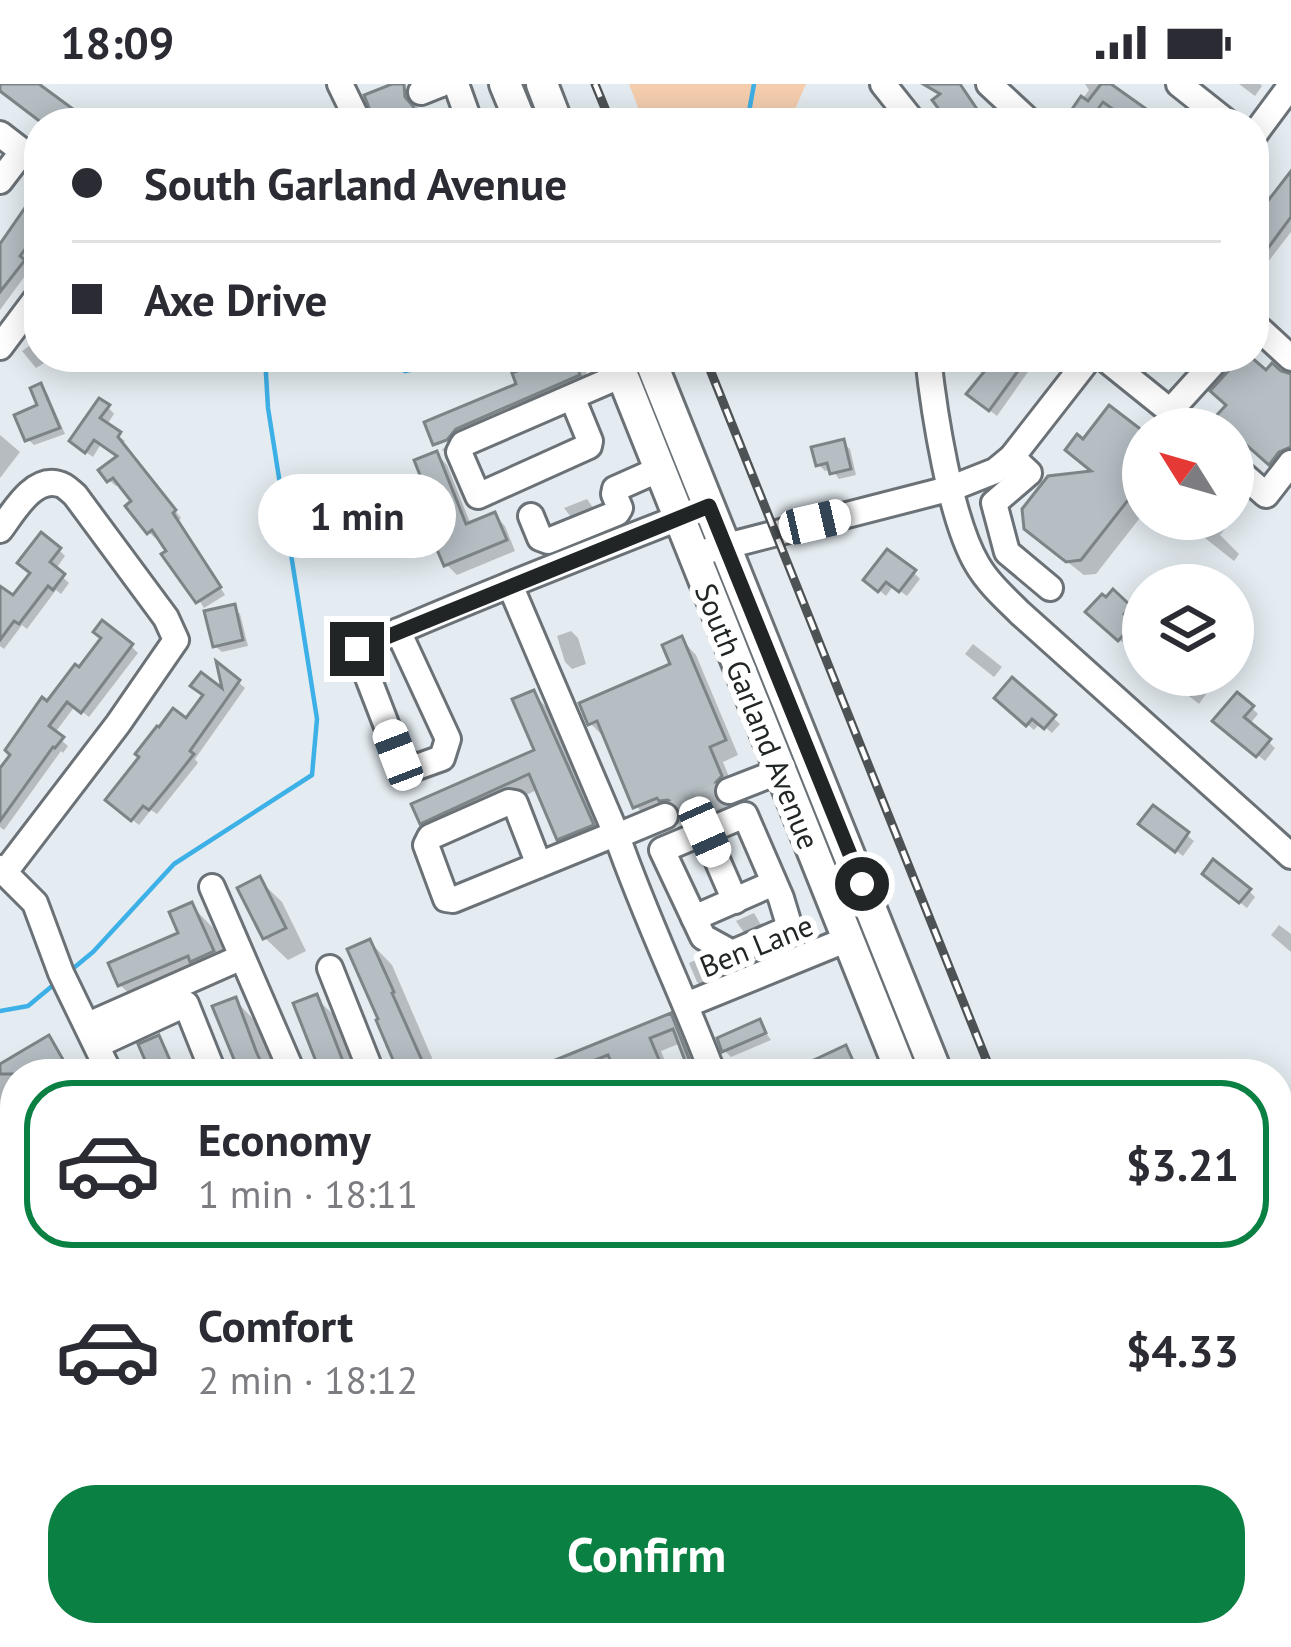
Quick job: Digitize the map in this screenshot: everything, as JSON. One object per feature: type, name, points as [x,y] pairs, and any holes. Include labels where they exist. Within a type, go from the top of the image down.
[{"type":"main road","name":"South Garland Avenue","points":[[621,372],[896,1059]]},
{"type":"main road","name":"South Garland Avenue","points":[[655,372],[929,1059]]},
{"type":"street","points":[[883,84],[902,108]]},
{"type":"street","points":[[989,84],[1014,108]]},
{"type":"street","points":[[1179,84],[1209,108]]},
{"type":"street","points":[[1269,115],[1291,86]]},
{"type":"street","points":[[0,134],[24,153]]},
{"type":"street","points":[[0,182],[24,163]]},
{"type":"street","points":[[0,347],[24,315]]},
{"type":"street","points":[[572,397],[589,446],[478,496],[459,452],[463,443],[572,397],[610,372]]},
{"type":"street","points":[[930,372],[933,404],[970,552],[994,587],[1291,856]]},
{"type":"street","points":[[694,556],[952,488],[994,471],[1012,458],[1078,372]]},
{"type":"street","points":[[1122,372],[1166,408]]},
{"type":"street","points":[[1173,408],[1205,372]]},
{"type":"street","points":[[1012,458],[1029,473],[994,503],[1007,552],[1050,588]]},
{"type":"street","points":[[1254,484],[1266,495],[1291,463]]},
{"type":"street","points":[[531,516],[540,538],[548,542],[617,513],[615,489],[659,469]]},
{"type":"street","points":[[0,530],[40,484],[58,483],[76,495],[166,618],[176,640],[118,724],[3,870],[34,903],[103,1059]]},
{"type":"street","points":[[398,631],[448,739],[442,758],[414,768],[398,755],[357,649],[398,631],[510,585],[709,506]]},
{"type":"street","points":[[510,585],[707,1059]]},
{"type":"street","points":[[729,791],[780,771]]},
{"type":"street","points":[[539,865],[515,803],[430,837],[426,845],[446,899],[453,900],[665,816]]},
{"type":"street","points":[[745,814],[778,891],[790,928],[732,952],[703,937],[662,850],[745,814]]},
{"type":"street","points":[[705,832],[735,901]]},
{"type":"street","points":[[694,918],[735,901],[824,880]]},
{"type":"street","points":[[212,887],[287,1059]]},
{"type":"street","name":"Ben Lane","points":[[686,1005],[848,939]]},
{"type":"street","points":[[92,1035],[242,956]]},
{"type":"street","points":[[330,968],[366,1059]]},
{"type":"street","points":[[92,1035],[186,1004],[208,1059]]},
{"type":"shaded area","points":[[629,84],[806,84],[796,108],[638,108]]},
{"type":"building","points":[[0,84],[39,84],[72,108],[24,109],[0,91]]},
{"type":"building","points":[[404,84],[405,97],[414,108],[369,108],[364,95]]},
{"type":"building","points":[[923,84],[960,84],[976,108],[938,108],[932,100],[940,94]]},
{"type":"building","points":[[1101,84],[1111,84],[1145,108],[1111,108],[1103,102],[1099,108],[1073,108],[1081,96],[1088,101]]},
{"type":"building","points":[[1291,171],[1291,217],[1269,247],[1269,199]]},
{"type":"building","points":[[24,209],[20,256],[24,261],[0,292],[0,244]]},
{"type":"building","points":[[1272,363],[1291,374],[1291,447],[1279,452],[1269,465],[1254,452],[1254,408],[1223,408],[1226,405],[1210,391],[1227,372],[1269,372]]},
{"type":"building","points":[[984,372],[1017,372],[989,411],[966,394]]},
{"type":"building","points":[[512,373],[580,375],[456,429],[447,440],[433,445],[424,422],[516,384]]},
{"type":"building","points":[[41,383],[60,428],[25,441],[14,415],[37,405],[30,388]]},
{"type":"building","points":[[99,398],[110,405],[100,418],[121,432],[118,437],[176,510],[173,513],[221,587],[196,603],[161,554],[166,551],[152,530],[147,534],[125,506],[131,501],[113,478],[107,482],[98,470],[117,456],[94,440],[85,453],[69,441]]},
{"type":"building","points":[[1109,405],[1122,415],[1122,508],[1081,560],[1066,562],[1024,529],[1022,509],[1048,476],[1091,471],[1065,450],[1077,434],[1083,439]]},
{"type":"building","points":[[844,439],[851,469],[830,474],[827,463],[816,466],[811,447]]},
{"type":"building","points":[[437,451],[466,524],[495,512],[507,540],[444,566],[432,538],[443,533],[414,460]]},
{"type":"building","points":[[41,532],[61,548],[50,562],[65,574],[53,590],[48,586],[0,640],[0,586],[13,595],[30,573],[17,563]]},
{"type":"building","points":[[887,549],[916,570],[899,592],[886,582],[878,592],[863,580]]},
{"type":"building","points":[[1113,589],[1122,598],[1118,641],[1085,612],[1102,594],[1106,597]]},
{"type":"building","points":[[235,604],[243,640],[213,647],[204,611]]},
{"type":"building","points":[[102,620],[133,644],[81,713],[67,702],[49,726],[64,737],[0,821],[0,768],[10,755],[5,750],[42,697],[47,701],[101,638],[93,632]]},
{"type":"building","points":[[682,636],[726,740],[710,747],[722,776],[713,790],[718,803],[681,819],[680,809],[668,800],[657,798],[633,808],[597,721],[588,725],[579,703],[670,664],[662,645]]},
{"type":"building","points":[[216,661],[240,680],[190,751],[194,754],[149,810],[143,806],[131,821],[105,800],[173,708],[186,718],[203,695],[190,686],[201,672],[222,688]]},
{"type":"building","points":[[1012,677],[1056,715],[1044,729],[1032,719],[1026,726],[994,698]]},
{"type":"building","points":[[534,690],[594,825],[557,840],[529,774],[420,824],[411,804],[534,750],[512,699]]},
{"type":"building","points":[[1234,696],[1242,696],[1254,706],[1244,717],[1271,739],[1256,757],[1212,721]]},
{"type":"building","points":[[1153,805],[1189,832],[1175,852],[1138,824]]},
{"type":"building","points":[[1213,859],[1251,889],[1239,903],[1202,874]]},
{"type":"building","points":[[260,876],[286,928],[263,939],[237,888]]},
{"type":"building","points":[[192,902],[214,951],[190,962],[188,956],[118,986],[108,963],[178,933],[169,912]]},
{"type":"building","points":[[370,939],[421,1059],[393,1059],[347,949]]},
{"type":"building","points":[[317,994],[342,1059],[315,1059],[293,1003]]},
{"type":"building","points":[[236,997],[259,1059],[234,1059],[212,1006]]},
{"type":"building","points":[[671,1013],[689,1059],[684,1059],[673,1029],[650,1038],[659,1059],[610,1059],[608,1055],[558,1059]]},
{"type":"building","points":[[760,1019],[766,1033],[722,1052],[717,1038]]},
{"type":"building","points":[[49,1035],[63,1059],[8,1059]]},
{"type":"building","points":[[159,1035],[169,1059],[144,1059],[138,1044]]},
{"type":"building","points":[[846,1045],[852,1059],[816,1059]]},
{"type":"waterway","points":[[750,108],[754,84]]},
{"type":"waterway","points":[[70,971],[174,864],[312,775],[317,719],[266,372]]},
{"type":"waterway","points":[[0,1011],[28,1006],[57,982]]},
{"type":"tunnel","points":[[665,816],[729,791]]},
{"type":"railway","points":[[595,84],[605,108]]},
{"type":"railway","points":[[711,372],[986,1059]]},
{"type":"route","points":[[357,649],[709,506],[862,884]]}]
